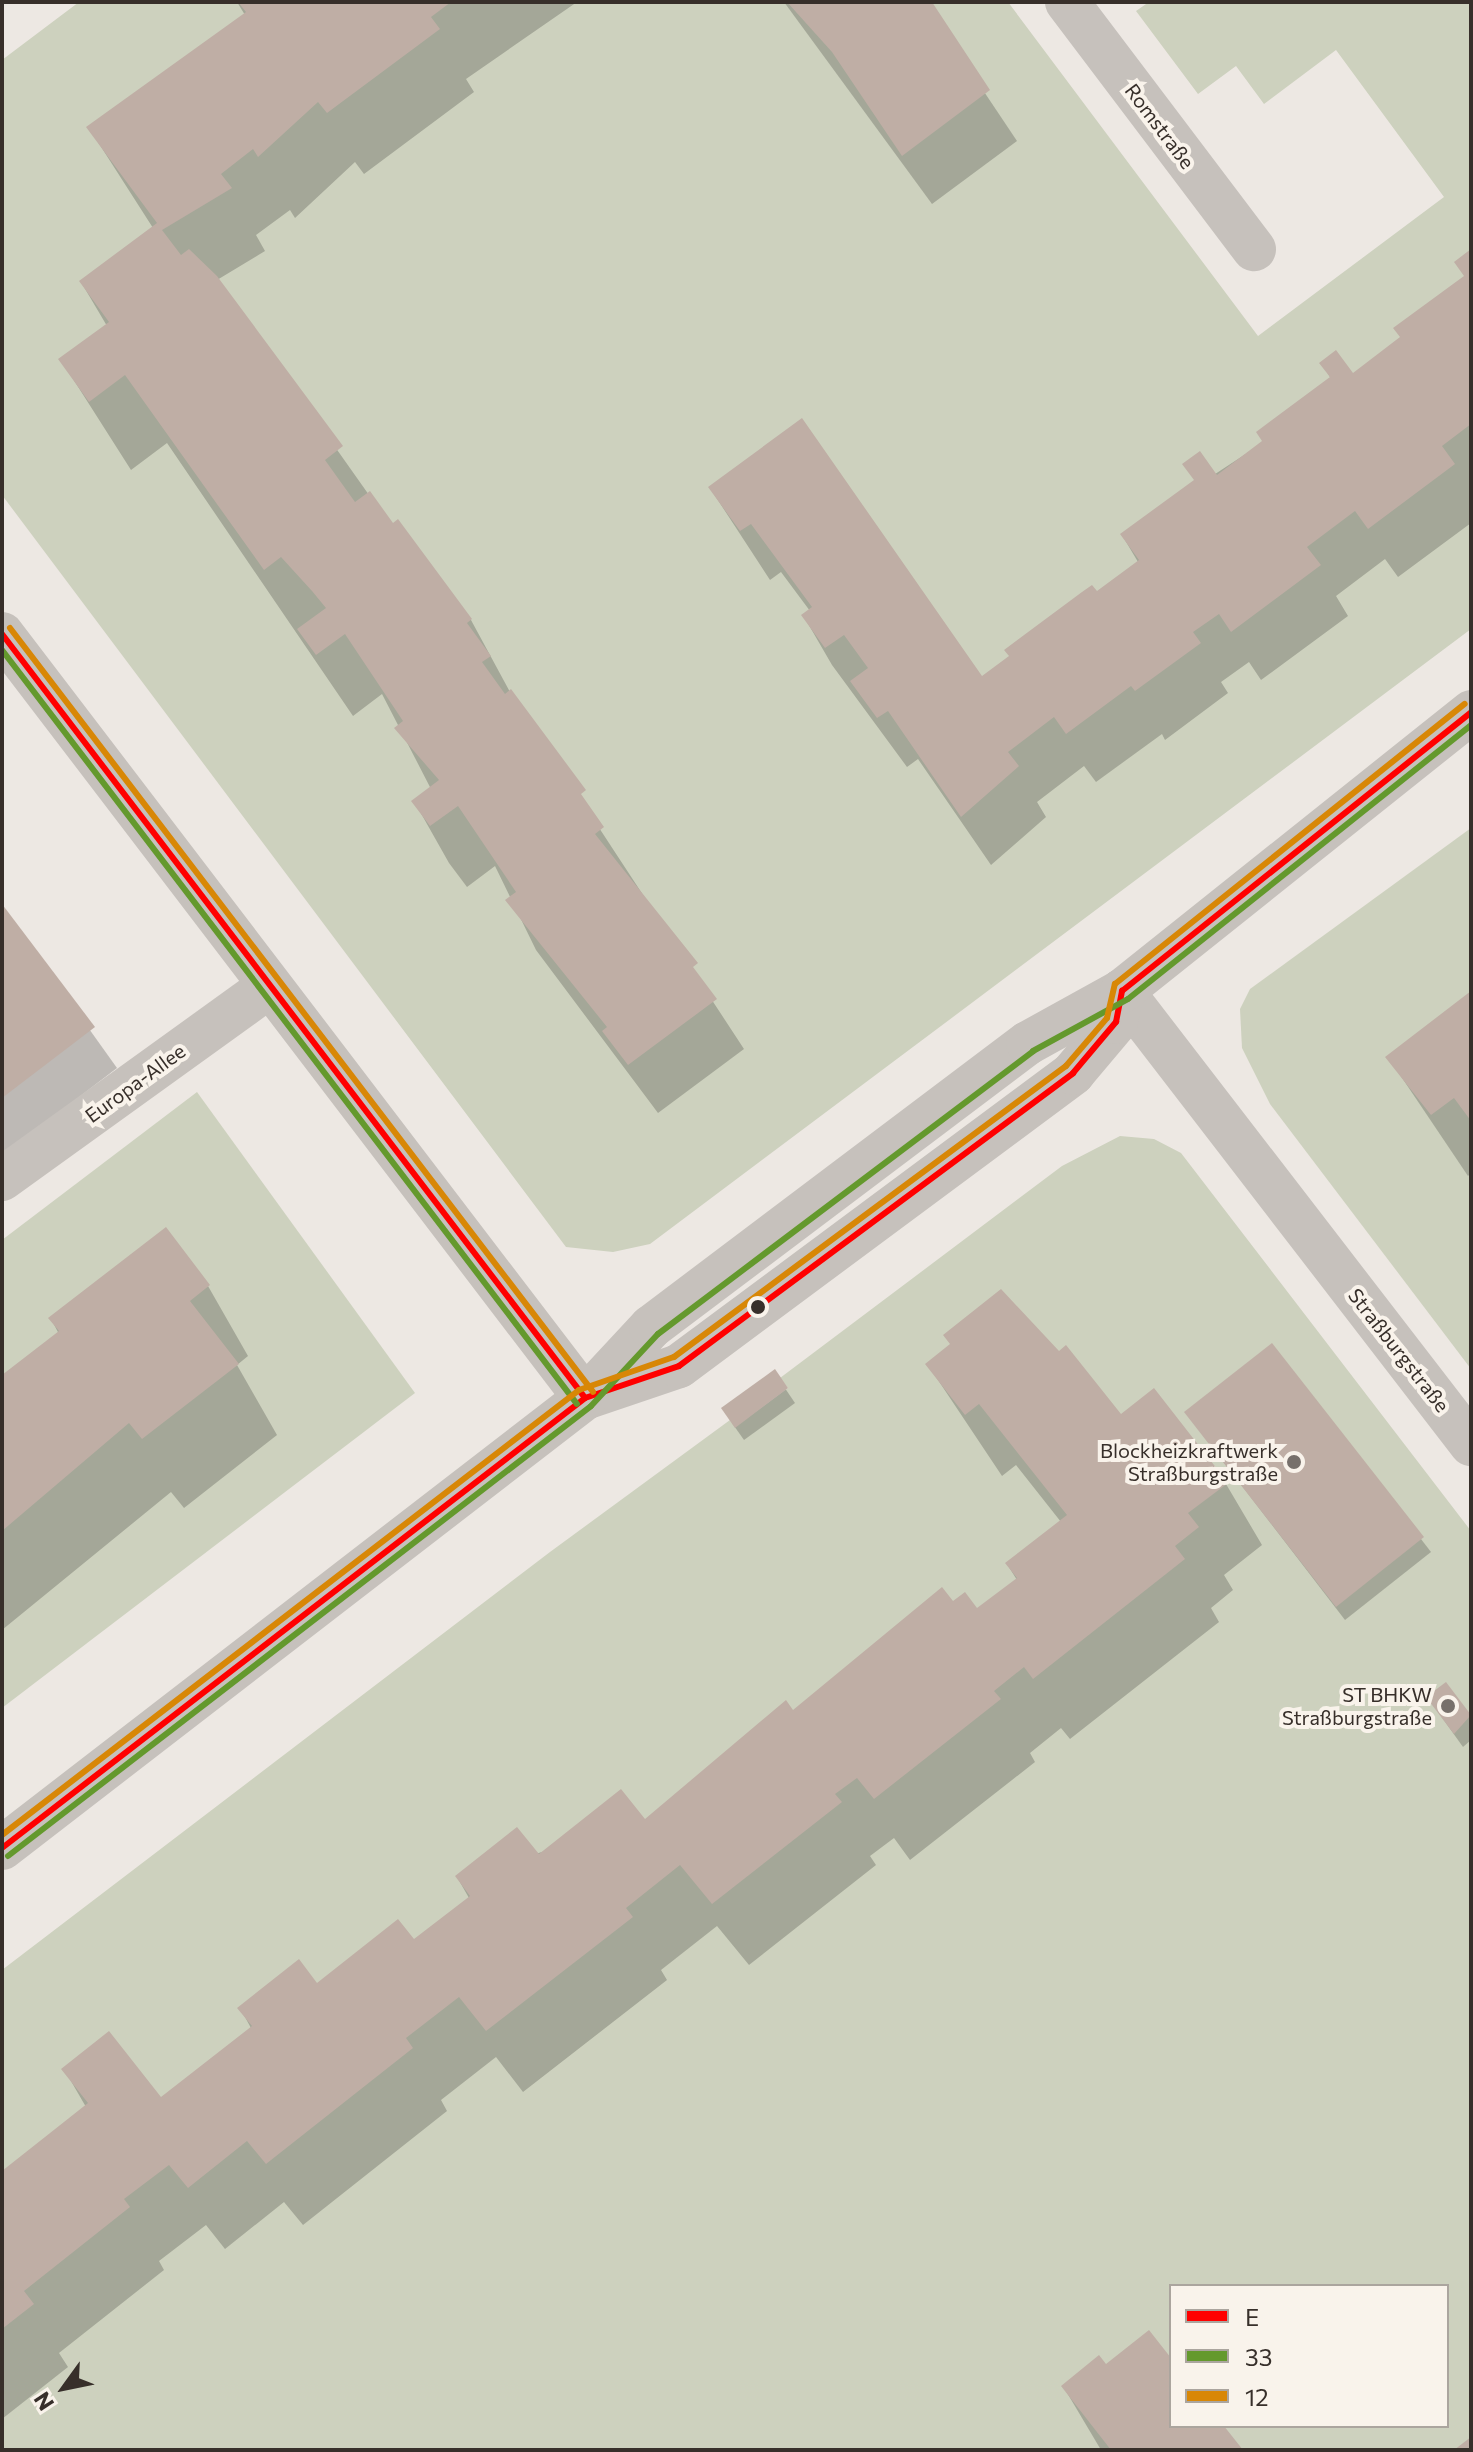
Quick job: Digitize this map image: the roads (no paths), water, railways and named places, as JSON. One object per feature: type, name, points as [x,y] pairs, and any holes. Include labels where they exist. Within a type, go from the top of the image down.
[{"type":"street","name":"Romstraße","points":[[1067,2],[1254,249]]},
{"type":"street","points":[[2,634],[268,987],[585,1398]]},
{"type":"street","points":[[2,1848],[585,1398],[651,1327],[1028,1043],[1122,991],[1471,712]]},
{"type":"street","name":"Europa-Allee","points":[[2,1179],[268,987]]},
{"type":"street","name":"Straßburgstraße","points":[[1122,991],[1471,1444]]},
{"type":"place","name":"Blockheizkraftwerk Straßburgstraße","points":[[1294,1462]]},
{"type":"place","name":"ST BHKW Straßburgstraße","points":[[1448,1706]]}]
